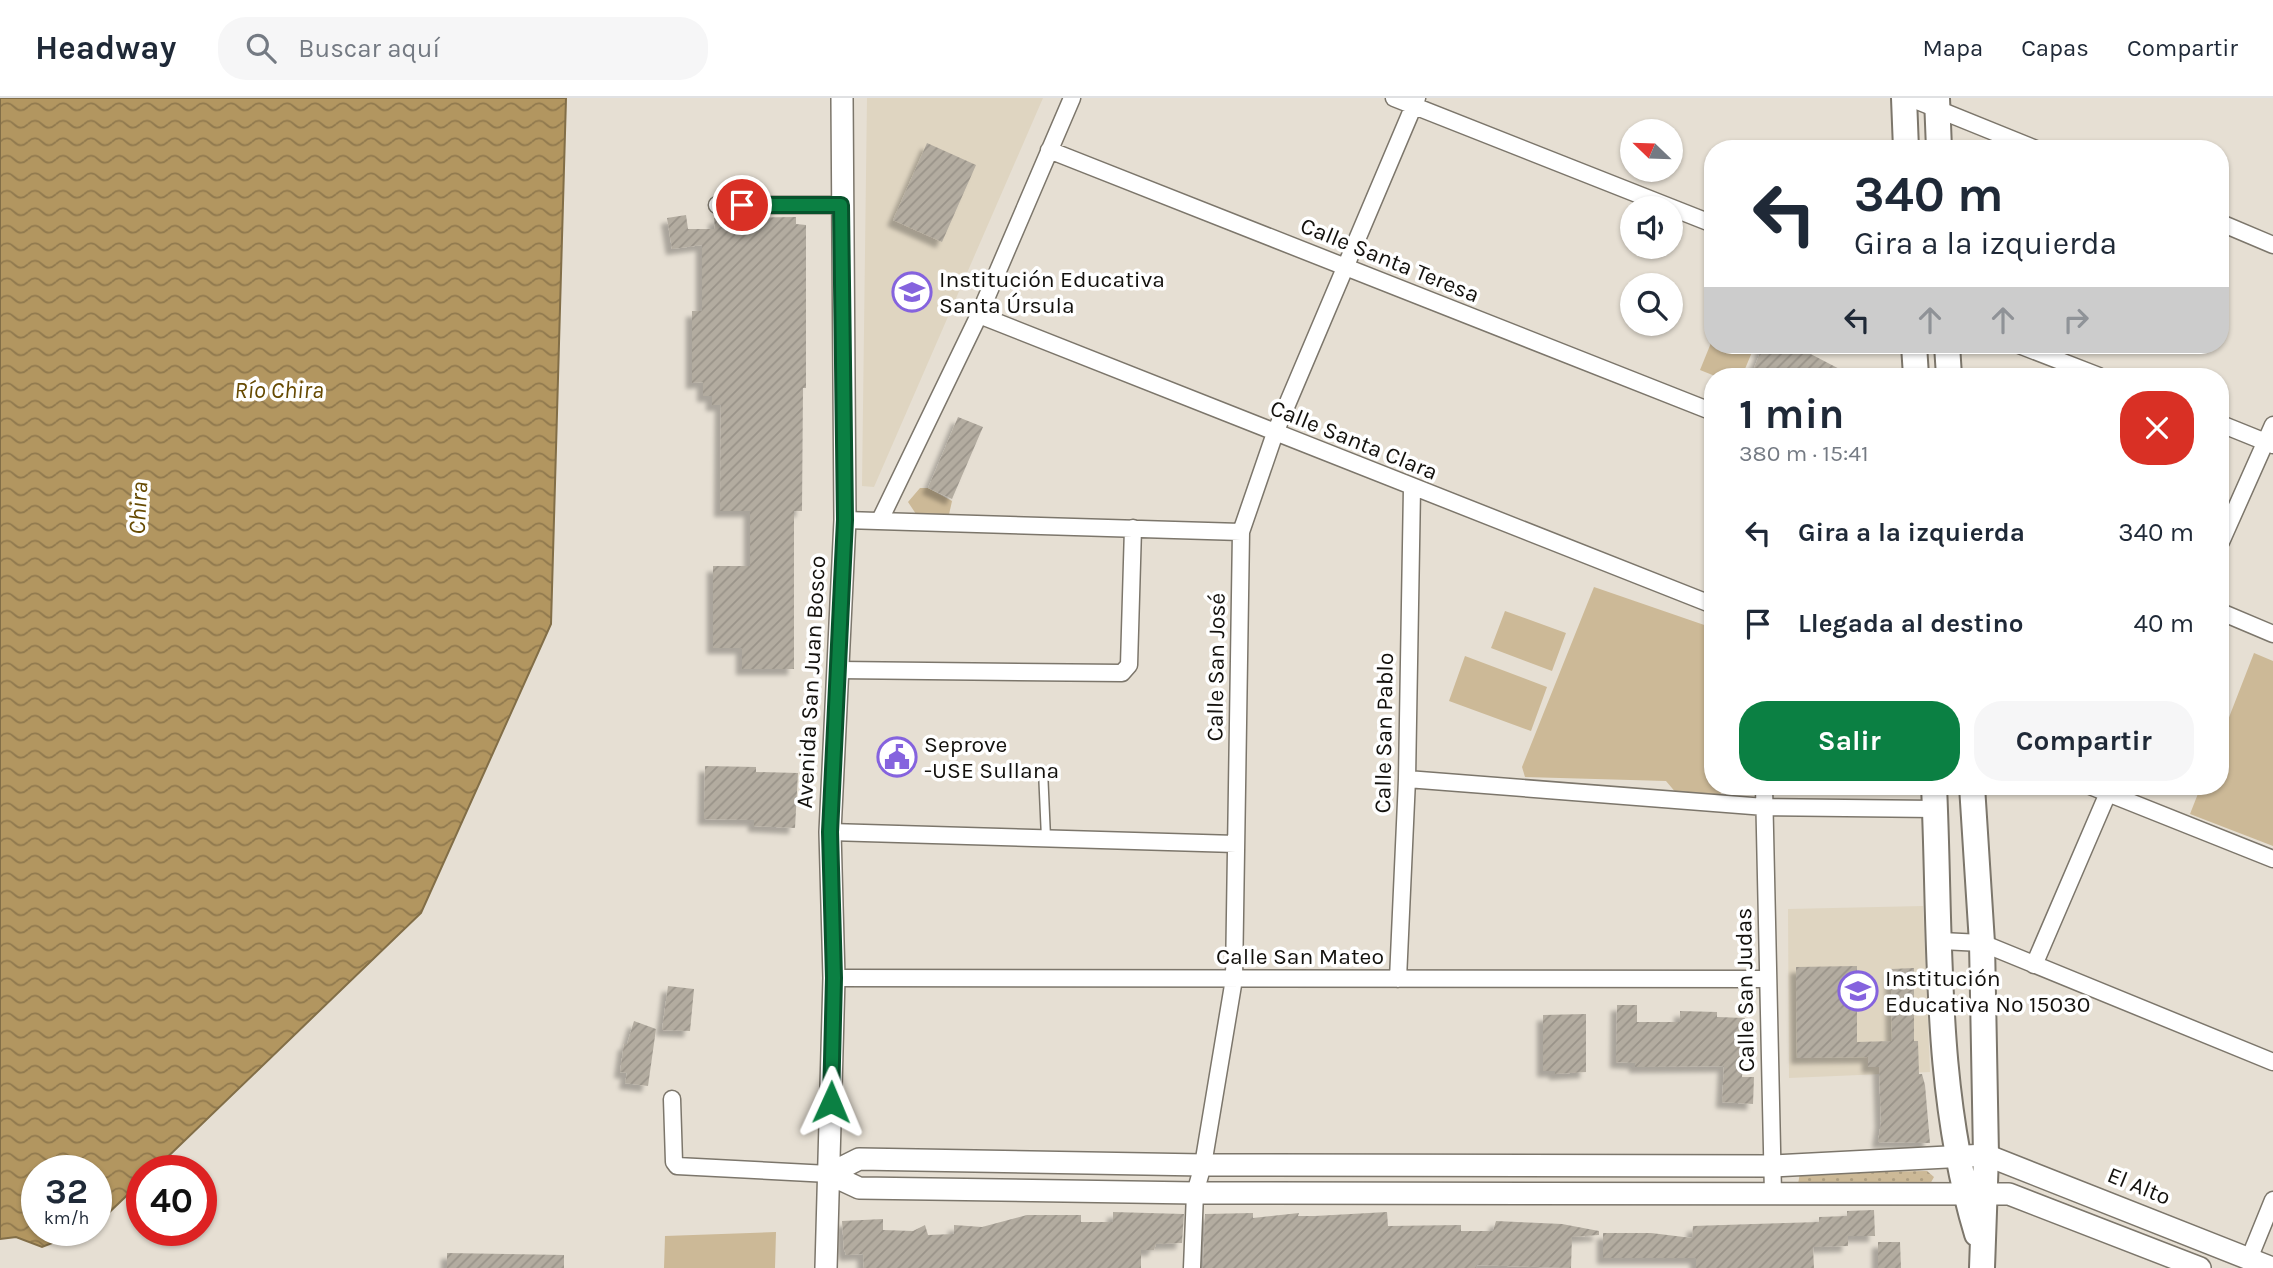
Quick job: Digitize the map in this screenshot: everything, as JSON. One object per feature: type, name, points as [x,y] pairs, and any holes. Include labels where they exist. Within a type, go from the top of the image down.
[{"type":"main road","points":[[1904,98],[1906,140]]},
{"type":"main road","points":[[1937,103],[1939,140]]},
{"type":"main road","points":[[1973,795],[1982,943],[1986,1154],[1975,1193],[1981,1258]]},
{"type":"main road","points":[[1935,797],[1946,1091],[1956,1156],[1975,1193]]},
{"type":"street","name":"Avenida San Juan Bosco","points":[[826,1268],[834,978],[830,832],[845,520],[842,98]]},
{"type":"street","points":[[880,520],[979,315],[1072,98]]},
{"type":"street","points":[[1394,98],[1416,102],[1704,220]]},
{"type":"street","points":[[1910,98],[1937,103],[2017,140]]},
{"type":"street","name":"Calle San José","points":[[1192,1268],[1195,1193],[1203,1165],[1234,979],[1241,532],[1275,433],[1416,102]]},
{"type":"street","name":"Calle Santa Teresa","points":[[1049,150],[1704,408]]},
{"type":"street","points":[[717,205],[841,205]]},
{"type":"street","points":[[2229,226],[2273,244]]},
{"type":"street","name":"Calle Santa Clara","points":[[979,315],[1704,602]]},
{"type":"street","points":[[2042,354],[2078,368]]},
{"type":"street","points":[[2229,526],[2270,444],[2273,425]]},
{"type":"street","points":[[2229,427],[2270,444]]},
{"type":"street","name":"Calle San Pablo","points":[[1398,979],[1406,779],[1412,488]]},
{"type":"street","points":[[845,520],[1241,532]]},
{"type":"street","points":[[838,670],[1122,673],[1129,665],[1133,528]]},
{"type":"street","points":[[2229,615],[2273,634]]},
{"type":"street","points":[[1406,779],[1765,807],[1935,797]]},
{"type":"street","name":"Calle San Judas","points":[[1764,795],[1773,1194]]},
{"type":"street","points":[[2034,965],[2107,795]]},
{"type":"street","points":[[2124,795],[2273,859]]},
{"type":"street","points":[[830,832],[1236,844]]},
{"type":"street","points":[[1941,940],[1982,943],[2273,1062]]},
{"type":"street","name":"Calle San Mateo","points":[[834,978],[1767,979]]},
{"type":"street","points":[[672,1099],[674,1162],[677,1166],[829,1174],[859,1188],[1195,1193],[1975,1193],[2024,1198],[2200,1268]]},
{"type":"street","points":[[829,1174],[859,1159],[1203,1165],[1772,1166],[1986,1154]]},
{"type":"street","name":"El Alto","points":[[1986,1154],[2272,1268]]},
{"type":"street","points":[[2249,1259],[2273,1200]]},
{"type":"lane","points":[[1043,770],[1046,838]]},
{"type":"shaded area","name":"Institución Educativa Santa Úrsula","points":[[867,98],[1043,98],[874,487],[862,486]]},
{"type":"shaded area","points":[[1706,354],[1751,354],[1745,368],[1700,370]]},
{"type":"shaded area","points":[[920,488],[928,488],[952,501],[948,519],[918,517],[908,502]]},
{"type":"shaded area","points":[[1594,587],[1704,625],[1704,795],[1718,796],[1677,794],[1666,781],[1525,777],[1522,767]]},
{"type":"shaded area","points":[[1505,611],[1566,633],[1552,671],[1491,648]]},
{"type":"shaded area","points":[[2254,653],[2273,661],[2273,846],[2190,814],[2197,795],[2229,795],[2229,717]]},
{"type":"shaded area","points":[[1465,656],[1547,687],[1531,731],[1449,701]]},
{"type":"shaded area","name":"Institución Educativa Nº 15030","points":[[1923,906],[1930,1072],[1789,1078],[1788,909]]},
{"type":"shaded area","points":[[1927,1171],[1934,1177],[1929,1186],[1798,1184],[1800,1173]]},
{"type":"shaded area","points":[[776,1232],[775,1268],[664,1268],[665,1236]]},
{"type":"water","name":"Río Chira","points":[[0,98],[566,98],[551,624],[421,913],[170,1155],[126,1155],[126,1196],[112,1210],[112,1155],[21,1155],[21,1239],[0,1239]]},
{"type":"building","points":[[927,143],[976,165],[942,242],[893,220]]},
{"type":"building","points":[[686,215],[688,229],[715,229],[714,218],[796,217],[796,224],[806,225],[806,388],[803,388],[802,511],[794,511],[794,669],[742,669],[742,648],[713,648],[713,566],[750,566],[750,511],[720,511],[721,405],[712,405],[712,396],[703,396],[703,382],[692,383],[692,311],[702,311],[702,245],[672,249],[667,218]]},
{"type":"building","points":[[1760,354],[1811,354],[1838,368],[1754,368]]},
{"type":"building","points":[[958,417],[983,427],[952,499],[928,488]]},
{"type":"building","points":[[705,766],[756,767],[756,772],[798,773],[795,828],[754,826],[754,820],[704,819]]},
{"type":"building","points":[[1857,966],[1857,1042],[1892,1041],[1891,969],[1914,968],[1914,1041],[1918,1041],[1919,1074],[1922,1074],[1925,1085],[1930,1143],[1878,1142],[1881,1122],[1879,1067],[1868,1067],[1868,1057],[1797,1058],[1796,967]]},
{"type":"building","points":[[668,986],[694,989],[690,1031],[662,1030]]},
{"type":"building","points":[[1617,1005],[1637,1005],[1637,1022],[1680,1022],[1680,1011],[1717,1012],[1717,1017],[1745,1018],[1742,1077],[1754,1077],[1753,1104],[1722,1102],[1724,1066],[1635,1067],[1635,1063],[1616,1062]]},
{"type":"building","points":[[1586,1014],[1586,1072],[1555,1074],[1555,1071],[1543,1071],[1543,1015]]},
{"type":"building","points":[[634,1021],[656,1029],[648,1086],[625,1083],[627,1073],[620,1072],[624,1044],[627,1044]]},
{"type":"building","points":[[1874,1210],[1875,1236],[1848,1236],[1848,1246],[1813,1247],[1814,1268],[1696,1268],[1696,1258],[1603,1258],[1603,1233],[1651,1233],[1692,1238],[1693,1226],[1819,1222],[1819,1217],[1847,1216],[1847,1211]]},
{"type":"building","points":[[1113,1212],[1184,1214],[1182,1243],[1156,1244],[1154,1250],[1141,1250],[1141,1268],[864,1268],[863,1254],[846,1255],[844,1249],[842,1221],[883,1219],[883,1230],[913,1231],[925,1225],[928,1235],[954,1234],[954,1225],[982,1227],[1027,1215],[1081,1215],[1081,1222],[1113,1222]]},
{"type":"building","points":[[1387,1212],[1388,1226],[1461,1225],[1461,1231],[1493,1231],[1496,1221],[1562,1224],[1599,1231],[1599,1235],[1572,1237],[1571,1268],[1476,1265],[1476,1268],[1203,1268],[1205,1214],[1253,1213],[1253,1218],[1299,1213],[1298,1216],[1315,1216]]},
{"type":"building","points":[[1878,1242],[1900,1242],[1901,1268],[1878,1268]]},
{"type":"building","points":[[447,1253],[564,1255],[564,1268],[447,1268]]},
{"type":"place","name":"Institución Educativa Santa Úrsula","points":[[912,292]]},
{"type":"place","name":"Seprove -USE Sullana","points":[[897,757]]},
{"type":"place","name":"Institución Educativa Nº 15030","points":[[1858,991]]},
{"type":"route","points":[[742,205],[841,205],[845,520],[830,832],[834,978],[831,1102]]},
{"type":"water label","name":"Chira","points":[[138,508]]}]
